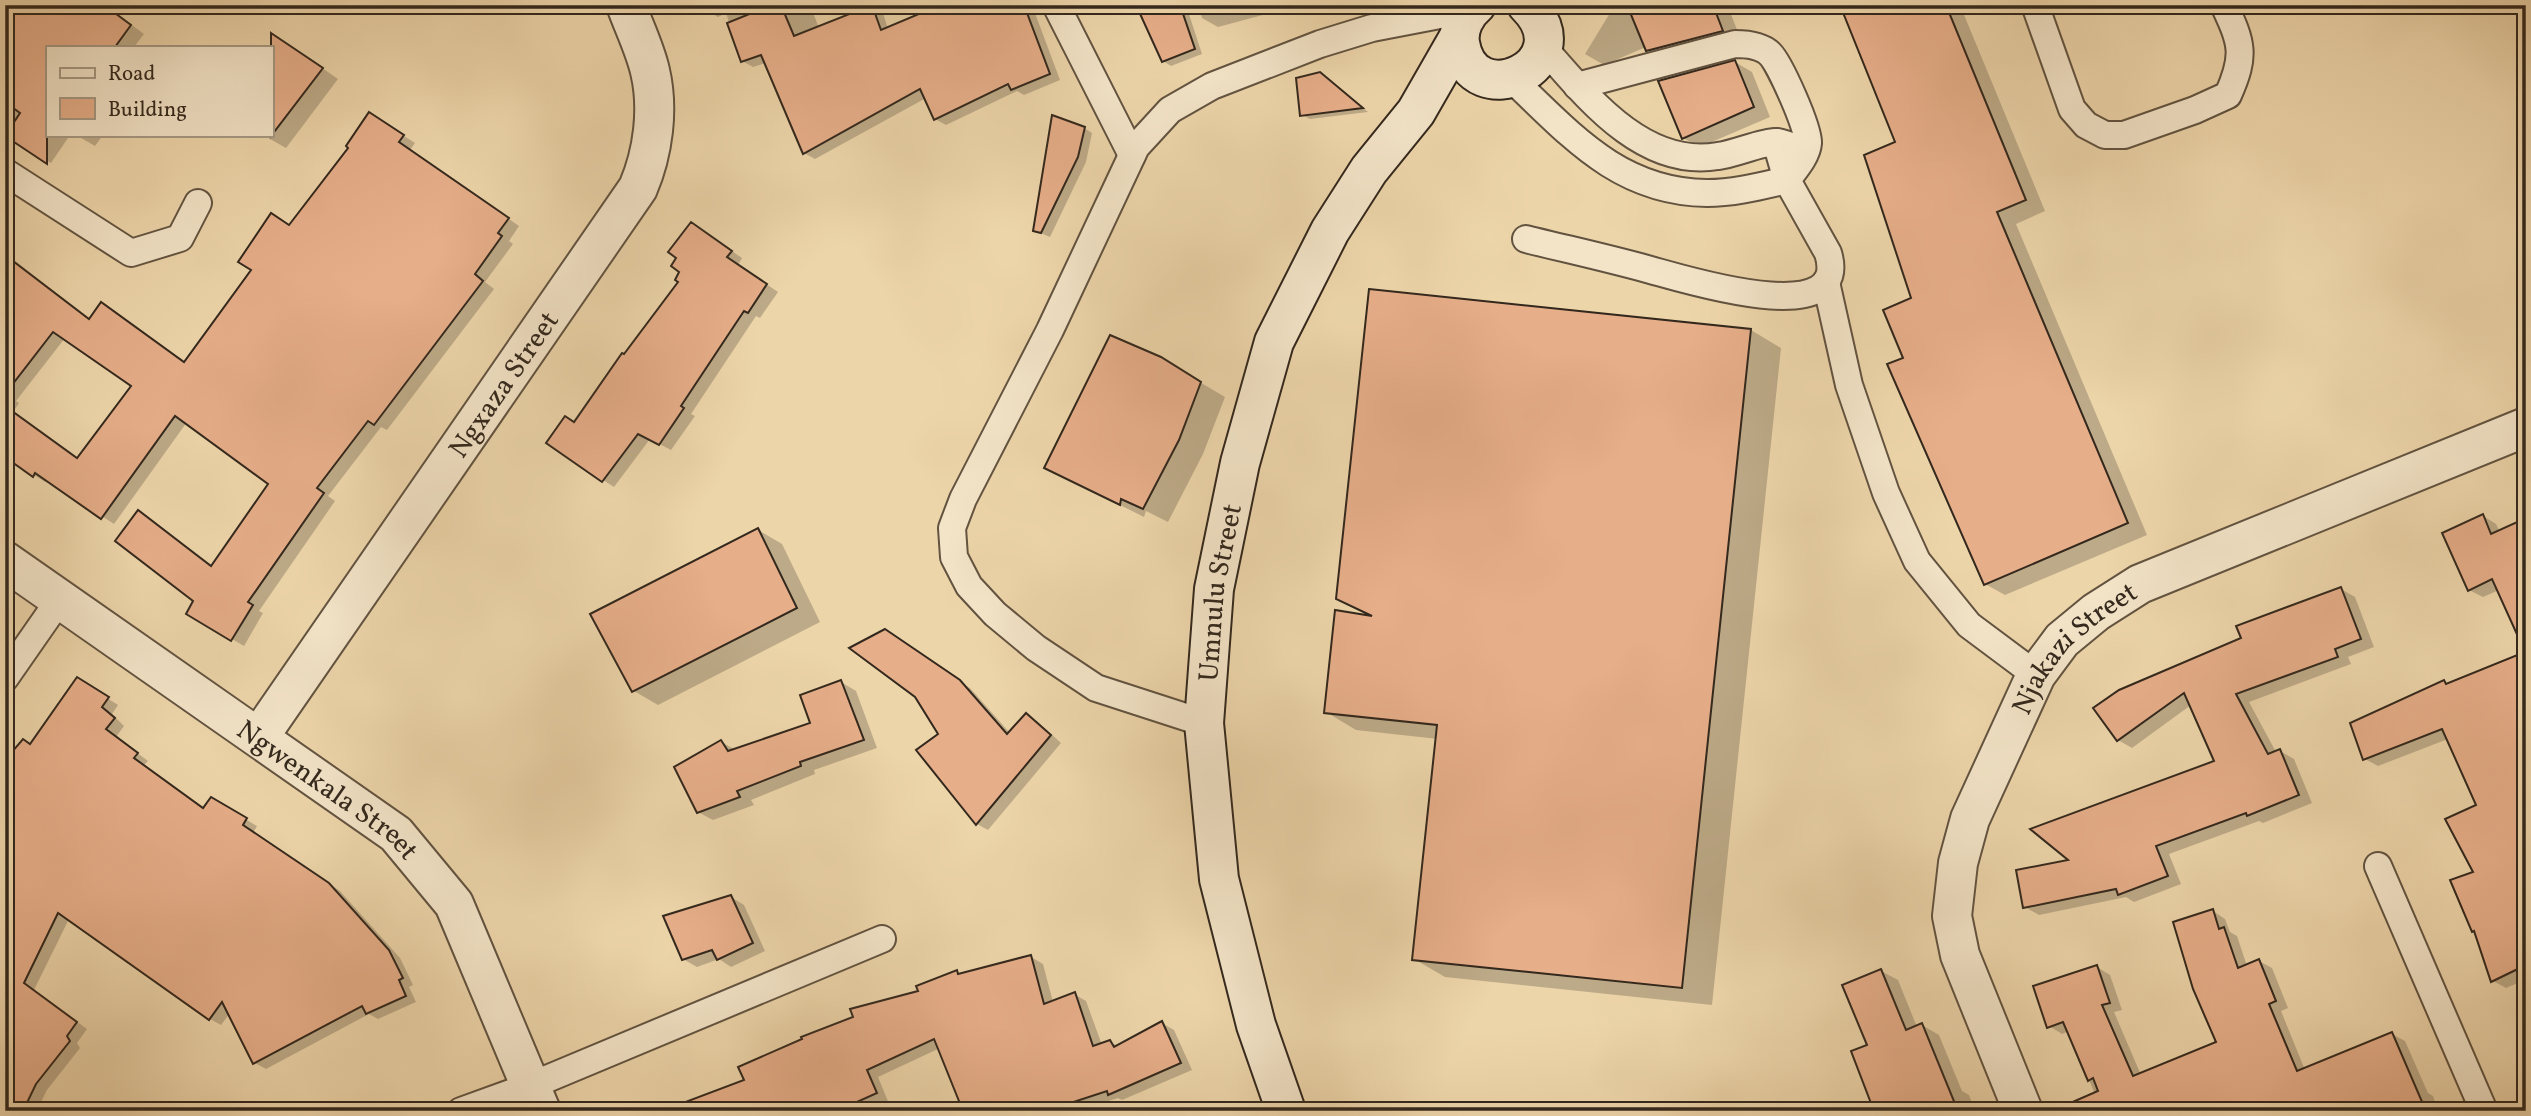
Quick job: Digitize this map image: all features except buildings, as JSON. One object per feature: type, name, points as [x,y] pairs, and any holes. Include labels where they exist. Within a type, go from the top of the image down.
[{"type":"street","name":"Ngxaza Street","points":[[259,737],[638,188],[647,168],[654,107],[650,72],[626,5]]},
{"type":"street","points":[[1469,17],[1461,52],[1469,66],[1496,77]]},
{"type":"street","name":"Umnulu Street","points":[[1286,1111],[1256,1025],[1219,879],[1204,723],[1214,589],[1240,463],[1274,342],[1330,231],[1369,170],[1416,112],[1469,17]]},
{"type":"street","name":"Umnulu Street","points":[[1416,112],[1496,77],[1525,73],[1531,67],[1538,19]]},
{"type":"street","name":"Njakazi Street","points":[[2023,1111],[1960,955],[1952,916],[1958,863],[1970,819],[2036,675],[2062,640],[2096,611],[2140,584],[2526,427]]},
{"type":"street","name":"Ngwenkala Street","points":[[5,561],[396,834],[454,904],[535,1098]]},
{"type":"lane","points":[[1056,5],[1132,155]]},
{"type":"lane","points":[[2035,5],[2072,109],[2086,125],[2105,135],[2124,135],[2195,110],[2228,94],[2238,72],[2240,37],[2224,5]]},
{"type":"lane","points":[[1204,723],[1096,688],[1036,648],[995,614],[969,586],[954,557],[952,528],[963,499],[1049,330],[1136,147],[1170,110],[1212,86],[1284,57],[1372,28],[1469,17]]},
{"type":"lane","points":[[1538,19],[1577,86],[1613,120],[1648,145],[1683,158],[1717,157],[1776,142],[1807,151]]},
{"type":"lane","points":[[1496,77],[1594,155],[1620,173],[1644,182],[1683,191],[1709,193],[1749,188],[1787,180],[1807,151],[1809,139],[1806,127],[1781,70],[1769,52],[1750,44],[1735,44],[1577,86]]},
{"type":"lane","points":[[1526,239],[1708,286],[1758,296],[1812,291],[1826,282],[1831,273],[1831,264],[1828,253],[1787,180],[1776,142]]},
{"type":"lane","points":[[5,172],[131,253],[180,239],[198,203]]},
{"type":"lane","points":[[1826,282],[1849,385],[1886,493],[1917,561],[1969,625],[2036,675]]},
{"type":"lane","points":[[5,678],[60,599]]},
{"type":"lane","points":[[2378,866],[2484,1111]]},
{"type":"lane","points":[[461,1111],[535,1098],[881,939]]}]
